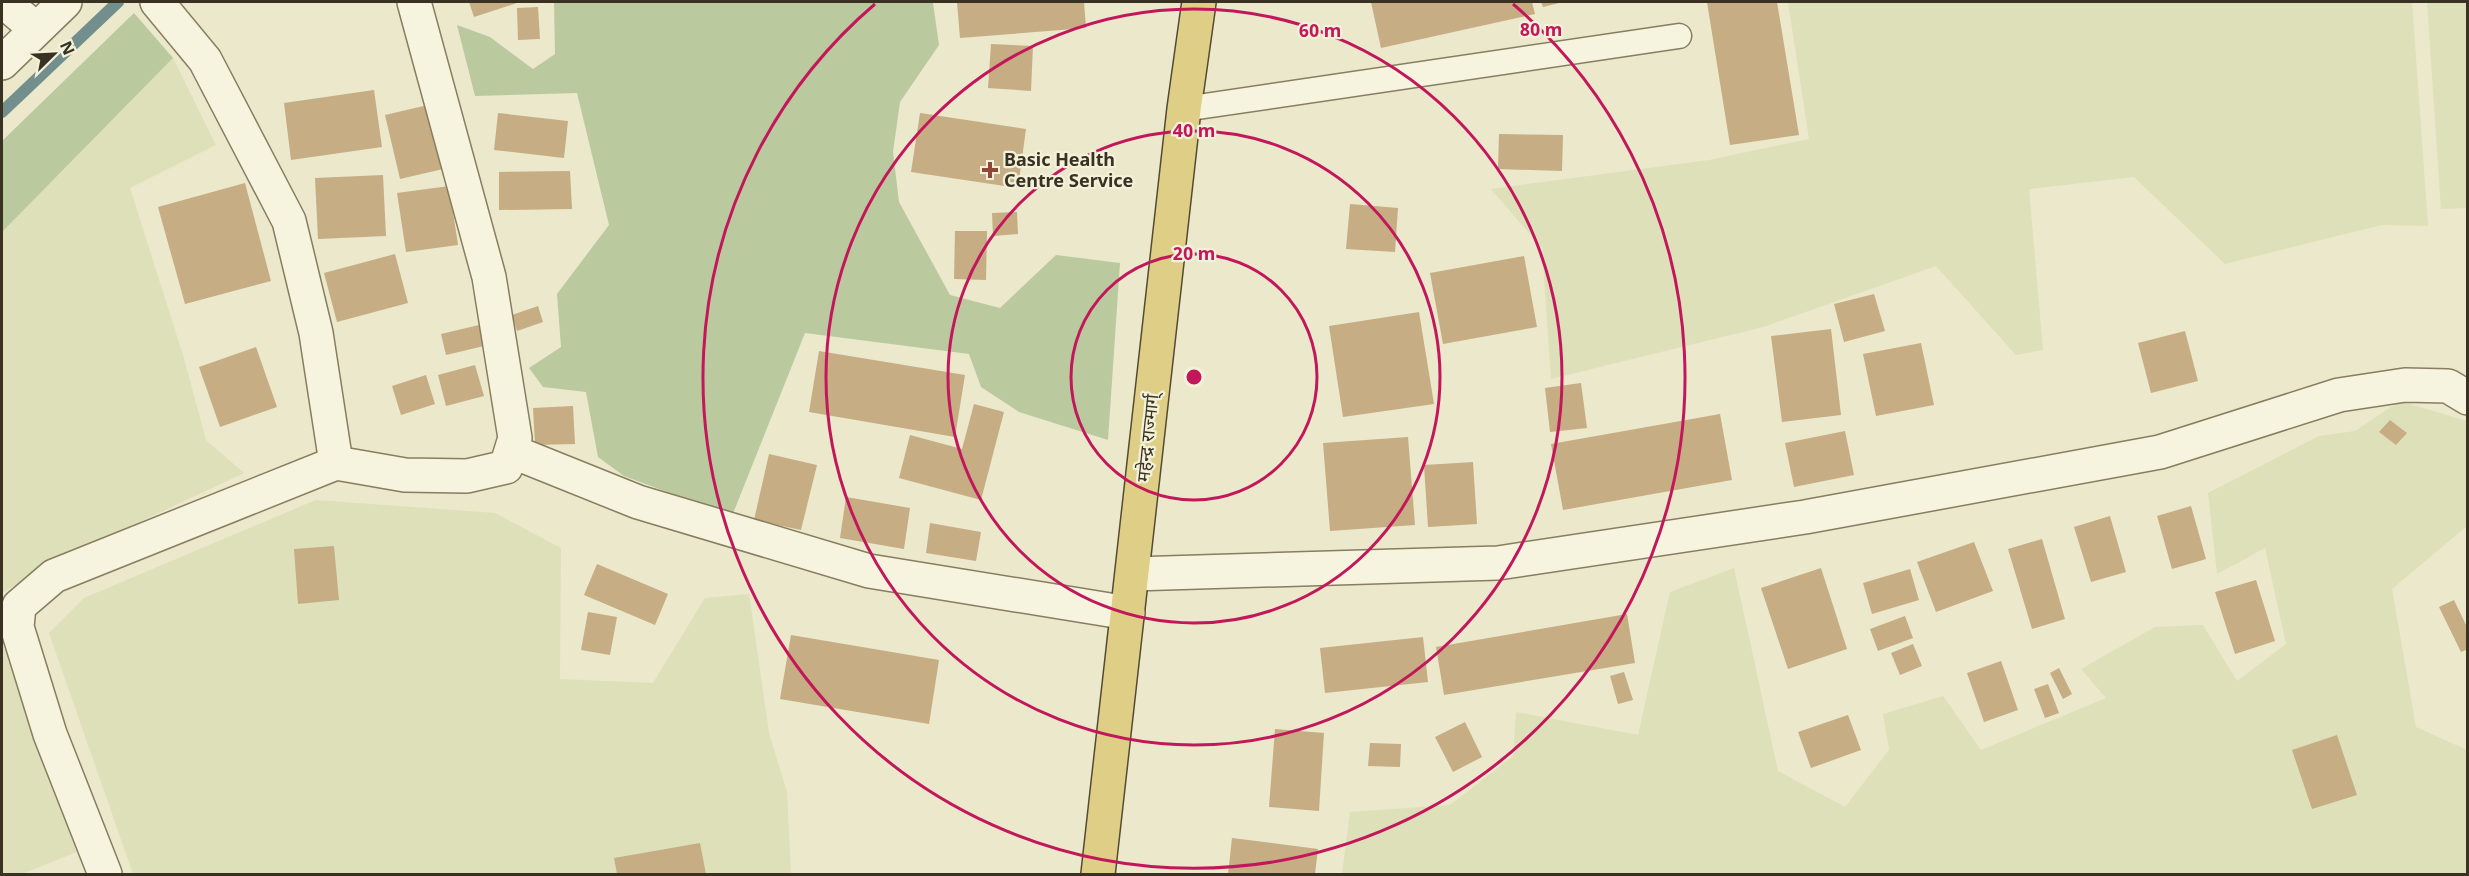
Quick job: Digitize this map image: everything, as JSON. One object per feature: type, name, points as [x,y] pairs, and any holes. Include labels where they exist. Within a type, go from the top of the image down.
[{"type":"highway","name":"महेन्द्र राज्मार्ग्","points":[[1098,874],[1184,108],[1199,2]]},
{"type":"street","points":[[4,2],[36,29]]},
{"type":"street","points":[[2,63],[65,2]]},
{"type":"street","points":[[157,2],[205,60],[289,221],[316,333],[336,463]]},
{"type":"street","points":[[105,874],[50,734],[17,627],[19,606],[54,576],[336,463],[405,475],[467,476],[506,467],[515,438],[489,277],[414,2]]},
{"type":"street","points":[[1133,574],[1498,563],[1805,517],[2160,452],[2338,395],[2415,385],[2448,386],[2468,398]]},
{"type":"street","points":[[511,452],[638,502],[869,571],[1128,613]]},
{"type":"lane","points":[[1184,108],[1679,36]]},
{"type":"green space","points":[[554,2],[933,3],[939,45],[900,102],[893,152],[899,202],[950,295],[1000,308],[1056,255],[1120,263],[1108,440],[1019,412],[981,387],[969,354],[805,333],[732,516],[624,476],[598,457],[586,392],[543,387],[529,368],[561,347],[557,294],[609,225],[577,93],[475,96],[457,25],[490,37],[533,69],[555,54]]},
{"type":"green space","points":[[1788,2],[2412,2],[2428,226],[2382,225],[2225,264],[2134,177],[2029,189],[2043,350],[2016,355],[1936,266],[1763,327],[1551,379],[1542,248],[1491,189],[1709,160],[1809,139]]},
{"type":"green space","points":[[2427,2],[2467,2],[2467,208],[2441,209]]},
{"type":"green space","points":[[134,13],[173,58],[2,232],[2,141]]},
{"type":"green space","points":[[173,58],[216,145],[130,188],[183,355],[206,440],[244,473],[54,562],[2,593],[2,232]]},
{"type":"green space","points":[[2400,401],[2467,421],[2467,526],[2392,589],[2416,727],[2467,750],[2467,874],[1342,874],[1350,812],[1450,805],[1513,756],[1516,712],[1638,735],[1670,592],[1734,568],[1778,771],[1845,807],[1889,750],[1883,714],[1943,696],[1981,750],[2106,698],[2081,669],[2155,627],[2203,625],[2237,681],[2286,644],[2265,548],[2217,574],[2208,493],[2319,436],[2355,431]]},
{"type":"green space","points":[[316,500],[495,513],[561,548],[560,679],[653,683],[705,598],[749,594],[769,733],[787,792],[791,874],[133,874],[49,633],[84,598]]},
{"type":"green space","points":[[2,643],[77,852],[22,874],[2,874]]},
{"type":"building","points":[[469,2],[520,2],[474,17]]},
{"type":"building","points":[[957,2],[1084,2],[1086,28],[960,38]]},
{"type":"building","points":[[1371,2],[1532,2],[1535,14],[1381,48]]},
{"type":"building","points":[[1541,2],[1563,2],[1543,7]]},
{"type":"building","points":[[1707,2],[1777,2],[1799,135],[1730,145]]},
{"type":"building","points":[[538,7],[540,39],[518,40],[517,8]]},
{"type":"building","points":[[991,44],[1033,46],[1031,91],[988,88]]},
{"type":"building","points":[[374,90],[382,147],[291,160],[284,103]]},
{"type":"building","points":[[428,105],[443,169],[400,179],[385,115]]},
{"type":"building","points":[[498,113],[568,121],[564,158],[494,150]]},
{"type":"building","points":[[920,113],[1026,129],[1018,188],[911,172]]},
{"type":"building","points":[[1499,134],[1563,135],[1562,171],[1498,169]]},
{"type":"building","points":[[570,171],[572,209],[499,210],[499,172]]},
{"type":"building","points":[[383,175],[386,236],[318,239],[315,178]]},
{"type":"building","points":[[245,183],[271,281],[185,304],[158,207]]},
{"type":"building","points":[[449,186],[458,245],[406,252],[397,193]]},
{"type":"building","points":[[1350,204],[1398,208],[1395,252],[1346,249]]},
{"type":"building","points":[[1017,212],[1018,234],[993,236],[992,213]]},
{"type":"building","points":[[955,231],[987,231],[986,280],[954,279]]},
{"type":"building","points":[[395,254],[408,303],[337,322],[324,273]]},
{"type":"building","points":[[1524,256],[1537,327],[1443,344],[1430,273]]},
{"type":"building","points":[[1874,294],[1885,331],[1844,342],[1834,304]]},
{"type":"building","points":[[538,306],[543,322],[517,331],[512,315]]},
{"type":"building","points":[[1419,312],[1434,404],[1343,417],[1329,326]]},
{"type":"building","points":[[479,325],[484,346],[446,355],[441,334]]},
{"type":"building","points":[[1831,329],[1841,415],[1782,422],[1771,336]]},
{"type":"building","points":[[2185,331],[2198,381],[2151,393],[2138,343]]},
{"type":"building","points":[[1921,343],[1934,405],[1876,416],[1863,354]]},
{"type":"building","points":[[256,347],[277,407],[220,427],[199,367]]},
{"type":"building","points":[[819,351],[965,375],[955,437],[809,412]]},
{"type":"building","points":[[475,365],[484,396],[446,406],[438,375]]},
{"type":"building","points":[[426,375],[435,404],[401,415],[392,386]]},
{"type":"building","points":[[1581,383],[1587,428],[1550,432],[1545,388]]},
{"type":"building","points":[[974,404],[1004,412],[981,500],[899,478],[910,435],[962,449]]},
{"type":"building","points":[[573,406],[575,444],[535,445],[533,408]]},
{"type":"building","points":[[1720,414],[1732,480],[1563,510],[1551,444]]},
{"type":"building","points":[[2390,420],[2407,433],[2396,445],[2379,432]]},
{"type":"building","points":[[1845,431],[1854,475],[1794,487],[1785,443]]},
{"type":"building","points":[[1408,437],[1415,525],[1330,531],[1323,443]]},
{"type":"building","points":[[769,454],[817,465],[801,530],[754,520]]},
{"type":"building","points":[[1473,462],[1477,524],[1428,527],[1424,465]]},
{"type":"building","points":[[846,497],[910,508],[904,549],[840,538]]},
{"type":"building","points":[[2191,506],[2206,559],[2172,569],[2157,516]]},
{"type":"building","points":[[2110,516],[2126,572],[2091,582],[2074,527]]},
{"type":"building","points":[[930,523],[981,532],[976,561],[926,553]]},
{"type":"building","points":[[2042,539],[2065,619],[2032,629],[2008,549]]},
{"type":"building","points":[[1974,542],[1993,591],[1936,612],[1917,562]]},
{"type":"building","points":[[334,546],[339,600],[298,604],[294,549]]},
{"type":"building","points":[[597,564],[668,594],[655,625],[584,595]]},
{"type":"building","points":[[1821,568],[1847,649],[1788,669],[1761,588]]},
{"type":"building","points":[[1910,569],[1919,600],[1872,614],[1863,583]]},
{"type":"building","points":[[2256,580],[2275,641],[2235,654],[2215,592]]},
{"type":"building","points":[[2454,600],[2468,629],[2468,649],[2461,652],[2439,607]]},
{"type":"building","points":[[588,612],[617,617],[610,655],[581,650]]},
{"type":"building","points":[[1627,614],[1635,663],[1444,695],[1436,647]]},
{"type":"building","points":[[1905,616],[1913,638],[1878,651],[1870,629]]},
{"type":"building","points":[[791,635],[939,660],[929,724],[780,699]]},
{"type":"building","points":[[1423,637],[1428,682],[1325,693],[1320,648]]},
{"type":"building","points":[[1913,644],[1922,666],[1900,675],[1891,653]]},
{"type":"building","points":[[2001,661],[2018,710],[1984,722],[1967,673]]},
{"type":"building","points":[[2059,668],[2072,694],[2063,699],[2050,673]]},
{"type":"building","points":[[1624,672],[1633,700],[1618,704],[1610,676]]},
{"type":"building","points":[[2048,684],[2059,713],[2045,718],[2034,689]]},
{"type":"building","points":[[1848,715],[1861,750],[1811,768],[1798,732]]},
{"type":"building","points":[[1465,722],[1482,757],[1453,772],[1435,737]]},
{"type":"building","points":[[1275,729],[1324,733],[1319,811],[1269,807]]},
{"type":"building","points":[[2337,735],[2357,795],[2312,809],[2292,750]]},
{"type":"building","points":[[1370,743],[1401,744],[1400,767],[1368,766]]},
{"type":"building","points":[[1232,838],[1318,849],[1315,874],[1228,874]]},
{"type":"building","points":[[700,843],[706,874],[617,874],[614,858]]},
{"type":"waterway","points":[[2,112],[118,2]]},
{"type":"place","name":"Basic Health Centre Service","points":[[990,170]]}]
